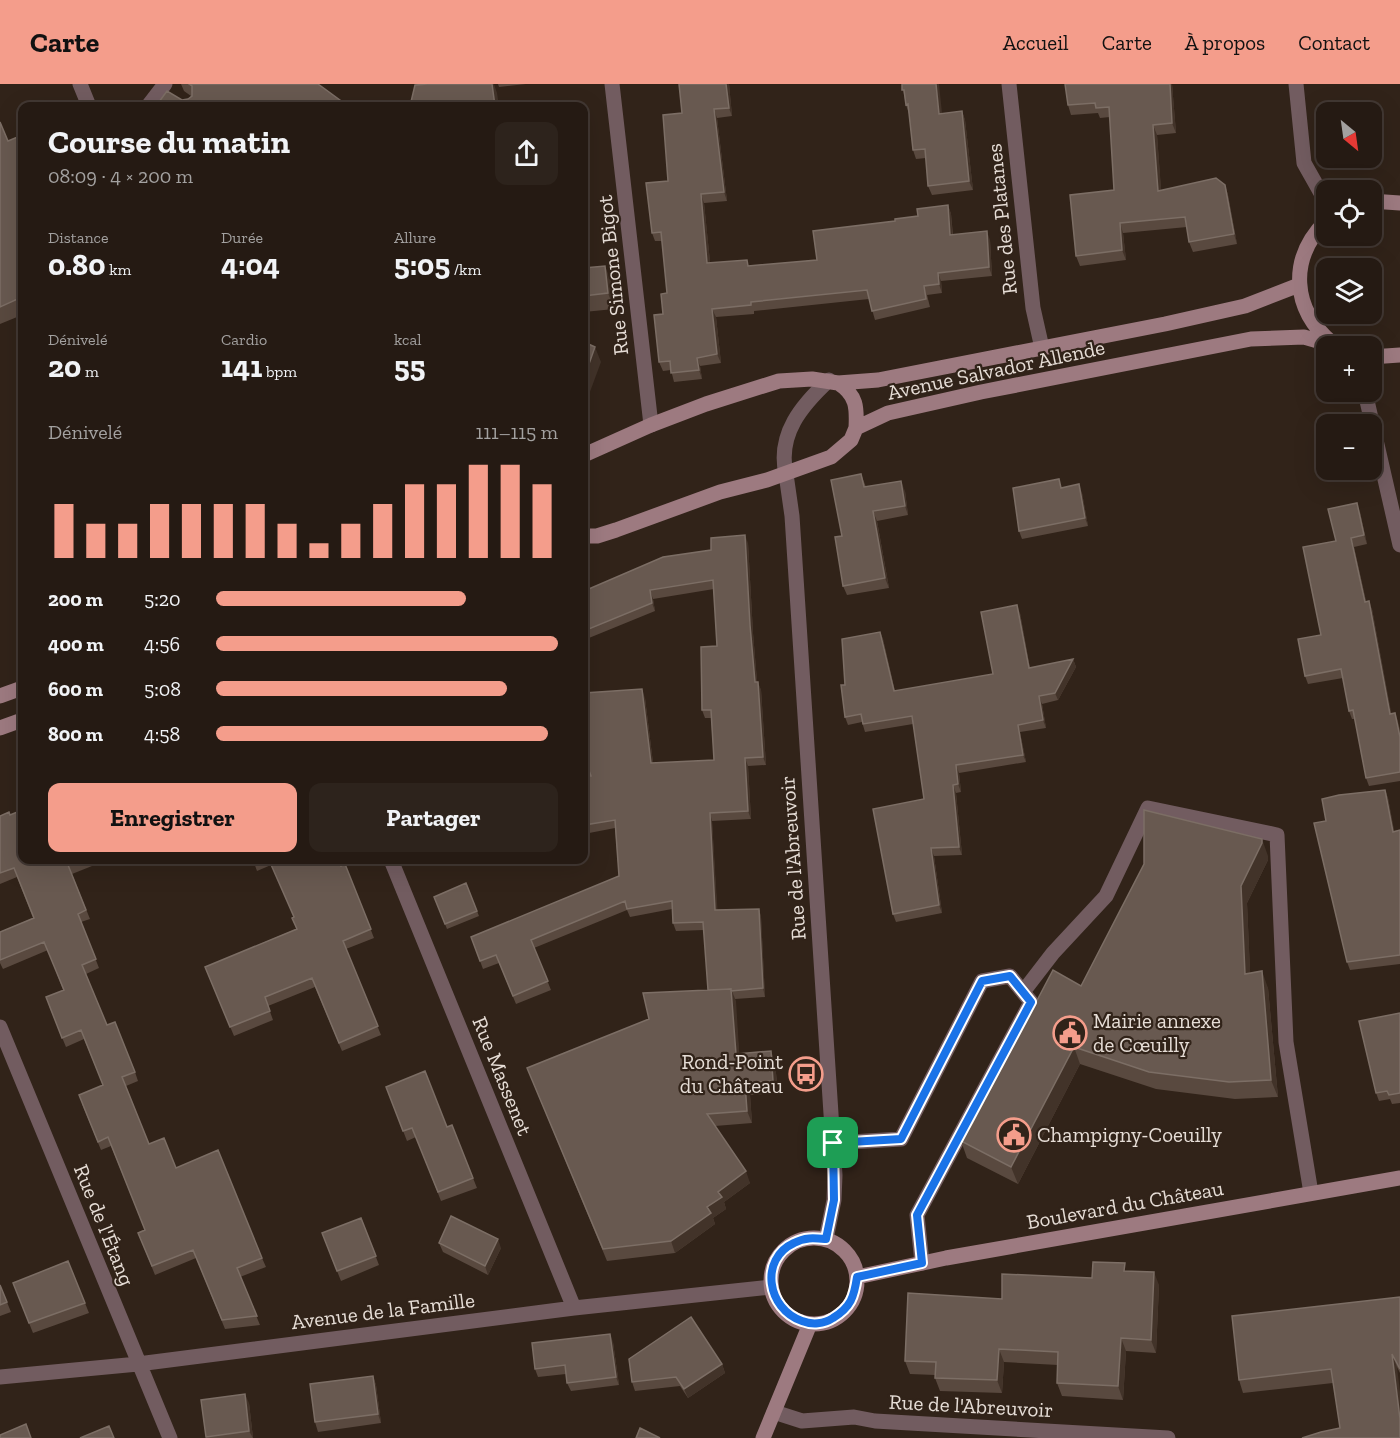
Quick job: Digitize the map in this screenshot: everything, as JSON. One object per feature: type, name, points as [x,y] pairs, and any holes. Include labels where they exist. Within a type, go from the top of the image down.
[{"type":"main road","points":[[1382,202],[1400,203]]},
{"type":"main road","points":[[1316,232],[1302,258],[1299,285],[1305,310],[1318,331],[1324,336]]},
{"type":"main road","name":"Avenue Salvador Allende","points":[[588,453],[651,425],[726,396],[771,384],[798,379],[834,382],[878,380],[1245,306],[1299,285]]},
{"type":"main road","name":"Avenue Salvador Allende","points":[[588,536],[597,536],[616,530],[720,492],[786,474],[831,457],[851,440],[856,428],[888,412],[1251,339],[1304,337],[1316,340]]},
{"type":"main road","points":[[1382,357],[1400,355]]},
{"type":"main road","points":[[834,382],[849,391],[856,402],[856,428]]},
{"type":"main road","points":[[0,696],[18,689]]},
{"type":"main road","points":[[0,728],[18,721]]},
{"type":"main road","name":"Boulevard du Château","points":[[857,1277],[922,1263],[1400,1178]]},
{"type":"main road","points":[[809,1238],[826,1239],[841,1247],[852,1260],[857,1277],[854,1297],[843,1312],[827,1322],[810,1324],[792,1317],[778,1305],[771,1287],[772,1270],[780,1255],[792,1243],[809,1238]]},
{"type":"main road","points":[[763,1438],[810,1324]]},
{"type":"street","points":[[80,84],[87,102]]},
{"type":"street","name":"Rue Simone Bigot","points":[[612,84],[651,425]]},
{"type":"street","name":"Rue des Platanes","points":[[1009,84],[1033,308],[1042,348]]},
{"type":"street","points":[[1296,84],[1304,163],[1316,184]]},
{"type":"street","points":[[151,102],[164,86],[176,97]]},
{"type":"street","name":"Rue de l'Abreuvoir","points":[[826,1239],[834,1200],[833,1143],[792,516],[783,462],[787,435],[796,416],[834,382]]},
{"type":"street","points":[[1367,402],[1400,545]]},
{"type":"street","points":[[1023,992],[1053,953],[1106,896],[1148,808],[1277,835],[1286,1042],[1311,1193]]},
{"type":"street","name":"Rue Massenet","points":[[393,864],[574,1308]]},
{"type":"street","points":[[833,1143],[901,1139],[982,981],[1010,976],[1031,1002],[917,1215],[922,1263]]},
{"type":"street","name":"Rue de l'Étang","points":[[0,1027],[170,1438]]},
{"type":"street","name":"Avenue de la Famille","points":[[0,1377],[138,1364],[574,1308],[771,1287]]},
{"type":"street","name":"Rue de l'Abreuvoir","points":[[774,1412],[802,1421],[854,1416],[875,1421],[1168,1438]]},
{"type":"building","points":[[189,84],[318,84],[343,102],[159,102],[167,91],[182,100],[188,99],[192,96],[192,86]]},
{"type":"building","points":[[492,84],[494,102],[411,102],[415,85]]},
{"type":"building","points":[[679,84],[726,84],[729,108],[714,109],[724,192],[701,194],[707,263],[747,260],[748,266],[817,260],[813,231],[895,221],[895,219],[918,216],[917,209],[948,205],[950,235],[987,231],[989,267],[938,273],[939,284],[924,286],[926,299],[872,311],[867,290],[751,302],[751,305],[712,309],[717,354],[697,358],[699,370],[671,373],[670,361],[659,362],[654,315],[663,314],[661,294],[667,293],[661,232],[652,233],[646,183],[668,181],[663,115],[682,113]]},
{"type":"building","points":[[902,84],[936,84],[939,114],[962,111],[969,181],[928,186],[925,149],[913,150],[908,104],[906,105]]},
{"type":"building","points":[[1065,84],[1170,84],[1172,123],[1153,125],[1158,191],[1216,178],[1225,185],[1234,234],[1189,242],[1185,217],[1120,223],[1122,250],[1076,256],[1070,195],[1114,190],[1109,107],[1096,108],[1095,103],[1068,105]]},
{"type":"building","points":[[0,122],[8,141],[18,137],[18,299],[0,307]]},
{"type":"building","points":[[605,266],[608,293],[588,296],[588,268]]},
{"type":"building","points":[[588,344],[595,347],[588,367]]},
{"type":"building","points":[[861,474],[864,487],[901,481],[905,506],[873,511],[885,578],[843,586],[835,537],[842,536],[831,480]]},
{"type":"building","points":[[1059,479],[1061,488],[1079,484],[1085,518],[1019,531],[1013,488]]},
{"type":"building","points":[[1357,503],[1364,535],[1351,538],[1365,602],[1369,601],[1390,714],[1395,713],[1400,737],[1400,772],[1366,778],[1353,710],[1349,711],[1341,669],[1305,676],[1298,639],[1321,635],[1303,547],[1336,541],[1328,509]]},
{"type":"building","points":[[745,535],[750,625],[755,682],[758,682],[763,757],[745,758],[748,811],[710,813],[715,910],[759,909],[763,988],[731,991],[731,989],[708,990],[703,922],[673,923],[672,901],[627,909],[625,901],[531,940],[548,981],[513,996],[496,955],[480,961],[471,937],[619,876],[615,820],[588,824],[588,776],[591,776],[588,768],[588,693],[642,689],[651,763],[714,760],[711,710],[702,710],[701,647],[717,646],[713,580],[650,590],[652,603],[588,629],[588,589],[663,557],[711,550],[711,538]]},
{"type":"building","points":[[1017,605],[1029,668],[1073,659],[1055,693],[1039,696],[1043,720],[1018,725],[1023,755],[956,765],[958,784],[953,785],[959,847],[931,848],[939,905],[893,914],[873,809],[924,799],[912,716],[863,724],[861,714],[845,717],[841,685],[845,685],[842,639],[880,632],[894,691],[993,674],[981,612]]},
{"type":"building","points":[[1385,790],[1393,832],[1400,830],[1400,955],[1347,962],[1314,823],[1326,821],[1322,799]]},
{"type":"building","points":[[1144,810],[1262,839],[1241,886],[1245,974],[1262,971],[1271,1080],[1229,1082],[1149,1072],[1074,1047],[1011,1167],[961,1141],[1053,970],[1081,986],[1144,864]]},
{"type":"building","points":[[9,812],[10,815],[18,812],[18,864],[71,864],[68,865],[86,910],[78,914],[96,959],[82,965],[107,1025],[115,1022],[135,1072],[122,1077],[149,1144],[164,1138],[176,1168],[218,1150],[262,1258],[237,1268],[257,1316],[222,1320],[193,1250],[152,1266],[138,1233],[145,1230],[108,1137],[98,1142],[79,1095],[103,1085],[81,1030],[62,1038],[46,997],[64,990],[44,942],[0,960],[0,932],[34,918],[14,868],[0,873],[0,816]]},
{"type":"building","points":[[271,864],[340,864],[341,866],[345,864],[371,929],[343,941],[378,1026],[339,1043],[312,978],[265,997],[270,1011],[230,1027],[205,967],[297,929],[292,918],[294,917]]},
{"type":"building","points":[[466,883],[477,911],[445,924],[434,897]]},
{"type":"building","points":[[731,989],[736,1054],[771,1051],[773,1081],[745,1083],[747,1111],[707,1114],[746,1171],[718,1192],[722,1197],[707,1207],[711,1213],[671,1241],[603,1249],[527,1068],[649,1019],[643,993]]},
{"type":"building","points":[[1400,1013],[1400,1093],[1389,1095],[1387,1091],[1376,1093],[1359,1021]]},
{"type":"building","points":[[425,1071],[447,1127],[452,1125],[473,1178],[438,1192],[412,1128],[403,1131],[386,1087]]},
{"type":"building","points":[[451,1216],[498,1239],[485,1266],[439,1243]]},
{"type":"building","points":[[361,1218],[376,1256],[337,1271],[322,1233]]},
{"type":"building","points":[[68,1261],[85,1303],[29,1323],[13,1283]]},
{"type":"building","points":[[1093,1262],[1125,1263],[1124,1271],[1154,1272],[1151,1340],[1121,1338],[1118,1386],[1057,1383],[1058,1352],[999,1349],[997,1380],[935,1378],[936,1362],[905,1361],[908,1293],[1002,1299],[1002,1274],[1092,1278]]},
{"type":"building","points":[[0,1285],[7,1302],[0,1305]]},
{"type":"building","points":[[1400,1297],[1400,1369],[1392,1354],[1400,1419],[1400,1438],[1302,1438],[1340,1428],[1331,1369],[1239,1380],[1232,1316]]},
{"type":"building","points":[[691,1317],[722,1364],[684,1389],[676,1377],[632,1382],[629,1359]]},
{"type":"building","points":[[610,1334],[616,1377],[567,1383],[565,1365],[535,1369],[532,1343]]},
{"type":"building","points":[[373,1376],[378,1414],[315,1422],[310,1384]]},
{"type":"building","points":[[245,1394],[249,1431],[206,1437],[201,1400]]},
{"type":"building","points":[[26,1424],[31,1438],[0,1438],[0,1435]]},
{"type":"building","points":[[109,1426],[114,1438],[80,1438]]},
{"type":"building","points":[[640,1428],[660,1438],[636,1438]]},
{"type":"place","name":"Mairie annexe de Cœuilly","points":[[1070,1033]]},
{"type":"place","name":"Rond-Point du Château","points":[[806,1074]]},
{"type":"place","name":"Champigny-Coeuilly","points":[[1014,1135]]},
{"type":"route","points":[[1010,976],[1031,1002],[917,1215],[922,1263],[857,1277],[854,1297],[843,1312],[827,1322],[810,1324],[792,1317],[778,1305],[771,1287],[772,1270],[780,1255],[792,1243],[809,1238],[826,1239],[834,1200],[833,1143],[901,1139],[982,981],[1010,976]]}]
